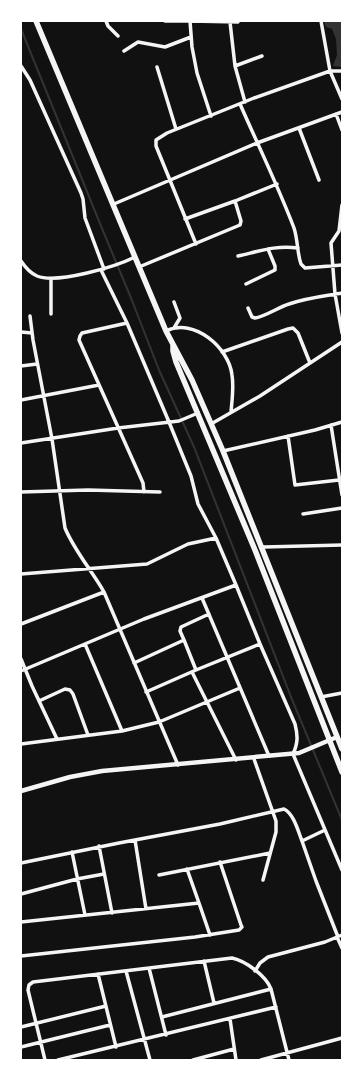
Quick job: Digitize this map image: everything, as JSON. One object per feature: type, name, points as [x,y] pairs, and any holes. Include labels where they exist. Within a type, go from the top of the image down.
[{"type":"highway","points":[[36,21],[166,331],[192,380],[223,451],[342,749]]},
{"type":"highway","points":[[173,345],[176,362],[255,550],[342,772]]},
{"type":"street","points":[[106,21],[108,26],[118,36]]},
{"type":"street","points":[[165,21],[238,22]]},
{"type":"street","points":[[190,21],[197,73],[211,116]]},
{"type":"street","points":[[321,21],[330,71],[342,99]]},
{"type":"street","points":[[230,22],[235,66],[245,102]]},
{"type":"street","points":[[124,51],[138,42],[165,47],[191,37]]},
{"type":"street","points":[[235,66],[262,56]]},
{"type":"street","points":[[21,66],[30,80],[81,193],[85,218],[103,270],[191,476],[198,504],[216,538],[295,724],[298,735],[298,743],[293,754],[342,870]]},
{"type":"street","points":[[157,67],[176,129]]},
{"type":"street","points":[[196,244],[169,180],[156,146],[156,140],[166,133],[245,102],[330,71],[342,71]]},
{"type":"street","points":[[240,104],[257,144],[277,184],[295,230],[300,259],[303,266],[306,268],[342,265]]},
{"type":"street","points":[[114,204],[257,144],[342,112]]},
{"type":"street","points":[[336,114],[342,130]]},
{"type":"street","points":[[299,128],[318,180]]},
{"type":"street","points":[[185,219],[277,184]]},
{"type":"street","points":[[139,267],[240,225],[241,221],[235,201]]},
{"type":"street","points":[[342,205],[339,231],[331,243],[335,294],[342,333]]},
{"type":"street","points":[[238,256],[284,246],[298,248]]},
{"type":"street","points":[[246,284],[274,270],[275,266],[268,249]]},
{"type":"street","points":[[21,262],[36,276],[51,278],[103,270],[135,257]]},
{"type":"street","points":[[51,278],[51,314]]},
{"type":"street","points":[[248,308],[252,317],[255,318],[290,303],[342,293]]},
{"type":"street","points":[[174,302],[180,318],[174,328]]},
{"type":"street","points":[[30,316],[37,364],[52,439],[66,532],[91,569],[104,592],[178,765]]},
{"type":"street","points":[[127,324],[82,333],[79,340],[143,483],[144,492]]},
{"type":"street","points":[[166,331],[174,328],[192,329],[211,339],[222,352],[231,369],[232,375],[233,390],[231,412]]},
{"type":"street","points":[[222,352],[238,345],[293,328],[298,333],[310,363]]},
{"type":"street","points":[[21,332],[32,333]]},
{"type":"street","points":[[211,424],[260,396],[342,342]]},
{"type":"street","points":[[21,366],[37,364]]},
{"type":"street","points":[[21,400],[99,385]]},
{"type":"street","points":[[21,443],[118,428],[169,422],[198,413]]},
{"type":"street","points":[[223,451],[342,422]]},
{"type":"street","points":[[331,425],[342,495]]},
{"type":"street","points":[[288,436],[295,485],[339,480]]},
{"type":"street","points":[[21,492],[160,492]]},
{"type":"street","points":[[303,514],[342,508]]},
{"type":"street","points":[[21,574],[147,564],[188,544],[216,538]]},
{"type":"street","points":[[261,548],[304,545],[342,545]]},
{"type":"street","points":[[21,671],[119,628],[236,585]]},
{"type":"street","points":[[21,624],[104,592]]},
{"type":"street","points":[[202,598],[269,756]]},
{"type":"street","points":[[209,614],[181,628],[180,631],[194,671],[236,760]]},
{"type":"street","points":[[134,663],[184,640]]},
{"type":"street","points":[[85,644],[122,731]]},
{"type":"street","points":[[146,692],[260,644]]},
{"type":"street","points":[[21,659],[57,739]]},
{"type":"street","points":[[21,744],[122,731],[159,722],[240,688]]},
{"type":"street","points":[[39,701],[65,690],[70,690],[73,694],[88,735]]},
{"type":"street","points":[[321,697],[342,692]]},
{"type":"street","points":[[21,790],[70,777],[102,771],[299,754],[337,737]]},
{"type":"street","points":[[254,758],[276,821],[276,832],[262,880]]},
{"type":"street","points":[[21,863],[99,846],[220,824],[284,809],[288,811],[302,841],[342,948]]},
{"type":"street","points":[[302,841],[325,830]]},
{"type":"street","points":[[134,840],[146,909]]},
{"type":"street","points":[[99,846],[112,913]]},
{"type":"street","points":[[72,852],[84,915]]},
{"type":"street","points":[[159,875],[270,852]]},
{"type":"street","points":[[21,956],[210,935],[239,930],[242,927],[220,862]]},
{"type":"street","points":[[187,869],[210,935]]},
{"type":"street","points":[[21,894],[77,879],[104,874]]},
{"type":"street","points":[[21,922],[199,903]]},
{"type":"street","points":[[255,971],[260,963],[268,957],[339,937]]},
{"type":"street","points":[[45,1060],[28,990],[29,985],[33,982],[232,958],[240,960],[263,976],[269,983],[289,1060]]},
{"type":"street","points":[[204,961],[214,1003]]},
{"type":"street","points":[[149,968],[166,1034]]},
{"type":"street","points":[[126,971],[150,1060]]},
{"type":"street","points":[[98,974],[116,1046]]},
{"type":"street","points":[[162,1017],[271,989]]},
{"type":"street","points":[[21,1027],[106,1006]]},
{"type":"street","points":[[58,1060],[276,1007]]},
{"type":"street","points":[[230,1019],[236,1060]]},
{"type":"street","points":[[21,1047],[110,1025]]},
{"type":"street","points":[[261,1060],[342,1038]]},
{"type":"street","points":[[193,1060],[234,1049]]},
{"type":"shaded area","points":[[324,21],[342,21],[342,67],[333,66],[337,55],[336,39],[332,29],[326,27]]},
{"type":"waterway","points":[[21,29],[159,370],[194,447],[291,697],[342,820]]}]
